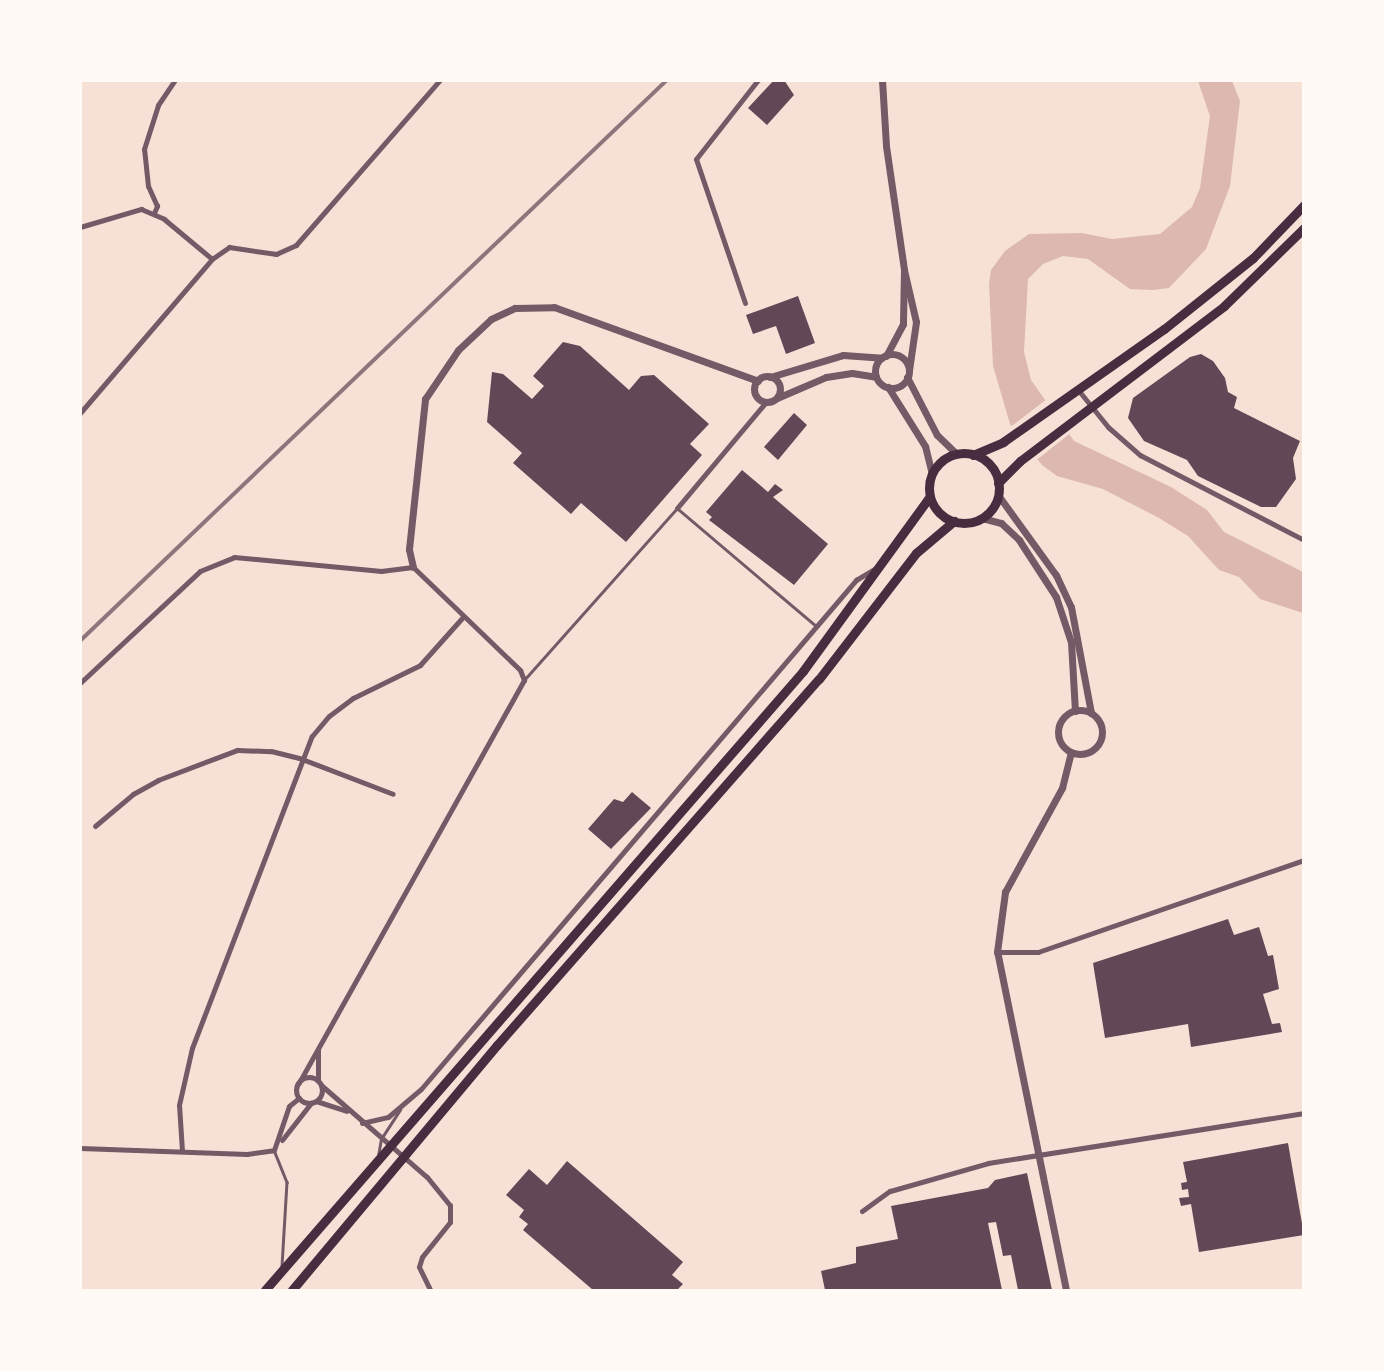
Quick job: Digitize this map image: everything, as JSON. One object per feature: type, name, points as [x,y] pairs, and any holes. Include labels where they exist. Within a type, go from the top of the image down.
[{"type":"main road","points":[[265,1290],[803,671],[930,496],[932,474],[943,461],[957,454],[974,455],[1003,442],[1079,391],[1243,266],[1304,205]]},
{"type":"main road","points":[[999,483],[1020,461],[1223,306],[1304,228]]},
{"type":"main road","points":[[292,1290],[405,1158],[496,1045],[819,679],[916,553],[954,522],[982,518],[998,495],[999,483],[990,465],[974,455]]},
{"type":"main road","points":[[930,496],[938,512],[954,522]]},
{"type":"street","points":[[154,213],[157,205],[148,186],[144,149],[158,105],[175,80]]},
{"type":"street","points":[[80,413],[212,259],[229,247],[276,254],[296,245],[440,80]]},
{"type":"street","points":[[745,303],[696,159],[758,80]]},
{"type":"street","points":[[882,80],[886,146],[904,271],[916,323],[908,374],[900,386],[888,387]]},
{"type":"street","points":[[80,227],[129,210],[154,213],[212,259]]},
{"type":"street","points":[[876,377],[903,324],[904,271]]},
{"type":"street","points":[[280,1142],[289,1107],[299,1098],[299,1083],[524,680],[503,652],[463,618],[413,567],[411,530],[425,399],[458,349],[491,319],[515,308],[554,307],[758,381],[844,355],[902,358],[937,435],[957,454]]},
{"type":"street","points":[[677,508],[766,402],[826,377],[852,373],[876,377],[888,387],[925,446],[932,474]]},
{"type":"street","points":[[770,377],[779,386],[777,398]]},
{"type":"street","points":[[758,381],[755,394],[766,402]]},
{"type":"street","points":[[1079,391],[1090,407],[1140,455],[1304,540]]},
{"type":"street","points":[[998,495],[1056,575],[1071,607],[1083,653],[1091,713],[1101,724],[1098,746],[1086,754],[1071,753],[1061,744],[1058,730],[1063,718],[1075,711],[1091,713]]},
{"type":"street","points":[[982,518],[1001,523],[1019,540],[1056,597],[1071,642],[1075,711]]},
{"type":"street","points":[[80,683],[171,596],[217,562],[258,558],[381,570],[413,567]]},
{"type":"street","points":[[362,1123],[400,1110],[856,580],[876,568]]},
{"type":"street","points":[[182,1151],[179,1105],[192,1048],[302,758],[329,716],[353,698],[420,665],[463,618]]},
{"type":"street","points":[[95,826],[133,794],[205,760],[237,750],[271,751],[302,758],[393,794]]},
{"type":"street","points":[[1066,1290],[997,953],[1005,892],[1062,788],[1071,753]]},
{"type":"street","points":[[997,953],[1038,951],[1304,860]]},
{"type":"street","points":[[80,1148],[249,1154],[274,1150],[314,1102],[320,1083],[318,1051]]},
{"type":"street","points":[[299,1083],[310,1077],[320,1083],[349,1112],[405,1158],[450,1205],[450,1222],[422,1257],[419,1267],[430,1290]]},
{"type":"street","points":[[299,1098],[349,1112]]},
{"type":"street","points":[[862,1211],[874,1199],[948,1174],[1039,1154],[1304,1113]]},
{"type":"lane","points":[[524,680],[677,508],[817,627]]},
{"type":"lane","points":[[377,1161],[381,1139],[400,1110]]},
{"type":"lane","points":[[274,1150],[287,1182],[281,1273]]},
{"type":"shaded area","points":[[1198,81],[1232,81],[1240,101],[1230,186],[1206,249],[1169,288],[1153,290],[1130,289],[1088,259],[1063,256],[1043,264],[1028,279],[1024,352],[1031,380],[1074,441],[1171,487],[1207,510],[1224,532],[1303,572],[1303,613],[1260,599],[1239,577],[1219,570],[1188,536],[1159,518],[1103,489],[1057,476],[1042,465],[1010,424],[993,366],[989,284],[991,270],[1005,251],[1029,234],[1082,233],[1112,239],[1160,234],[1192,207],[1200,188],[1210,116]]},
{"type":"pier","points":[[1047,399],[1072,432],[1034,462],[1009,428]]},
{"type":"building","points":[[774,80],[784,80],[794,95],[767,125],[748,108]]},
{"type":"building","points":[[798,296],[815,343],[786,354],[776,326],[753,334],[746,315]]},
{"type":"building","points":[[563,342],[580,346],[629,390],[641,376],[654,375],[709,424],[690,444],[702,455],[626,542],[581,503],[571,514],[513,463],[522,453],[487,422],[492,372],[503,374],[532,399],[544,386],[533,376]]},
{"type":"building","points":[[1201,354],[1213,361],[1225,378],[1228,392],[1237,397],[1234,408],[1300,441],[1293,458],[1296,479],[1276,507],[1261,507],[1198,476],[1187,460],[1144,441],[1128,418],[1133,398],[1190,357]]},
{"type":"building","points":[[794,413],[807,425],[778,460],[764,447]]},
{"type":"building","points":[[742,470],[768,492],[775,484],[783,490],[773,497],[828,544],[794,585],[709,520],[712,517],[706,512]]},
{"type":"building","points":[[632,792],[651,808],[611,849],[588,829],[614,799],[623,802]]},
{"type":"building","points":[[1228,919],[1234,935],[1259,927],[1268,956],[1273,955],[1279,989],[1263,994],[1272,1024],[1280,1023],[1282,1032],[1191,1047],[1188,1024],[1105,1038],[1093,963]]},
{"type":"building","points":[[1288,1143],[1304,1235],[1199,1252],[1191,1204],[1181,1206],[1179,1198],[1189,1197],[1188,1189],[1182,1190],[1181,1183],[1187,1182],[1183,1162]]},
{"type":"building","points":[[567,1161],[683,1262],[672,1275],[683,1284],[677,1290],[593,1290],[523,1230],[528,1224],[519,1217],[524,1210],[506,1195],[529,1169],[547,1185]]},
{"type":"building","points":[[1027,1173],[1052,1290],[1018,1290],[1011,1255],[1003,1256],[996,1222],[988,1223],[1002,1290],[825,1290],[821,1271],[856,1263],[856,1247],[898,1239],[891,1206],[988,1188],[995,1180]]},
{"type":"railway","points":[[80,641],[667,80]]}]
